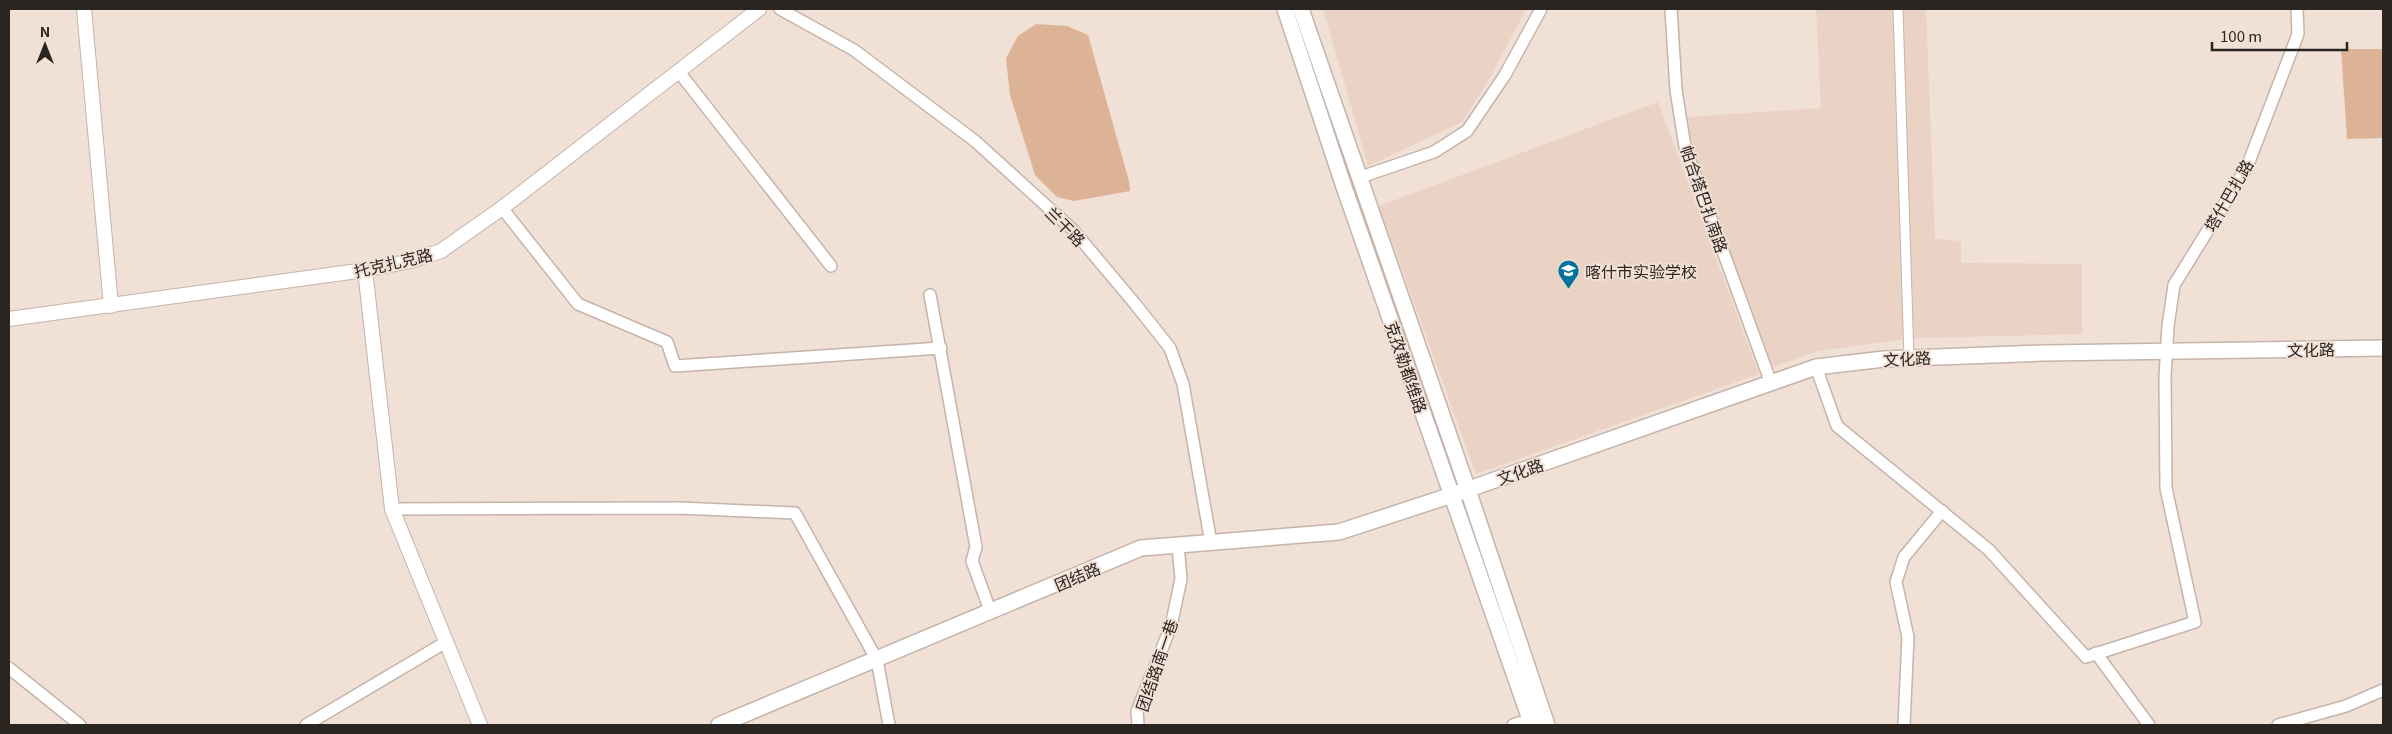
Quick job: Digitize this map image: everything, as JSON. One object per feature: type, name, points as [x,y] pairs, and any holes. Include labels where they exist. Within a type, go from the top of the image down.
[{"type":"main road","name":"克孜勒都维路","points":[[1285,9],[1343,184],[1452,495],[1538,721]]},
{"type":"main road","name":"克孜勒都维路","points":[[1301,9],[1358,178],[1468,490],[1538,721]]},
{"type":"main road","name":"文化路","points":[[1452,495],[1816,367],[1909,358],[2166,351],[2383,348]]},
{"type":"main road","name":"团结路","points":[[719,725],[1141,548],[1339,532],[1452,495]]},
{"type":"street","points":[[84,9],[111,306]]},
{"type":"street","name":"托克扎克路","points":[[9,319],[365,270],[410,261],[441,252],[502,208],[759,9]]},
{"type":"street","name":"兰干路","points":[[780,9],[854,50],[975,141],[1073,230],[1136,305],[1170,348],[1183,384],[1211,543]]},
{"type":"street","points":[[1358,178],[1434,152],[1467,131],[1505,75],[1541,9]]},
{"type":"street","name":"帕合塔巴扎南路","points":[[1671,9],[1676,90],[1685,147],[1771,383]]},
{"type":"street","points":[[1898,9],[1909,358]]},
{"type":"street","name":"塔什巴扎路","points":[[2096,653],[2195,622],[2166,488],[2166,351],[2174,285],[2247,167],[2298,34],[2297,9]]},
{"type":"street","points":[[679,72],[831,266]]},
{"type":"street","points":[[502,208],[578,304],[667,342],[675,366],[942,348]]},
{"type":"street","points":[[365,270],[392,509],[480,725]]},
{"type":"street","points":[[930,295],[942,348],[976,546],[972,561],[991,612]]},
{"type":"street","points":[[1816,367],[1837,426],[1989,550],[2086,657],[2096,653],[2149,725]]},
{"type":"street","points":[[392,509],[679,508],[795,513],[877,660],[889,725]]},
{"type":"street","points":[[1904,725],[1908,637],[1896,582],[1904,557],[1942,511]]},
{"type":"street","name":"团结路南一巷","points":[[1138,725],[1137,711],[1171,626],[1181,579],[1178,545]]},
{"type":"street","points":[[306,725],[446,642]]},
{"type":"street","points":[[9,668],[80,725]]},
{"type":"street","points":[[2278,725],[2346,706],[2383,690]]},
{"type":"street","points":[[1513,725],[1538,721]]},
{"type":"shaded area","points":[[1323,9],[1526,9],[1494,71],[1462,122],[1368,166]]},
{"type":"shaded area","points":[[1816,9],[1926,9],[1935,239],[1961,241],[1961,263],[2082,264],[2082,334],[1915,338],[1818,351],[1773,367],[1699,171],[1689,138],[1688,117],[1821,108]]},
{"type":"shaded area","points":[[1036,24],[1067,26],[1088,35],[1129,181],[1130,191],[1074,201],[1057,197],[1035,175],[1010,95],[1006,58],[1018,36]]},
{"type":"shaded area","points":[[2341,49],[2383,49],[2383,138],[2347,139]]},
{"type":"shaded area","name":"喀什市实验学校","points":[[1658,102],[1759,374],[1476,474],[1379,206]]},
{"type":"place","name":"喀什市实验学校","points":[[1569,290]]}]
